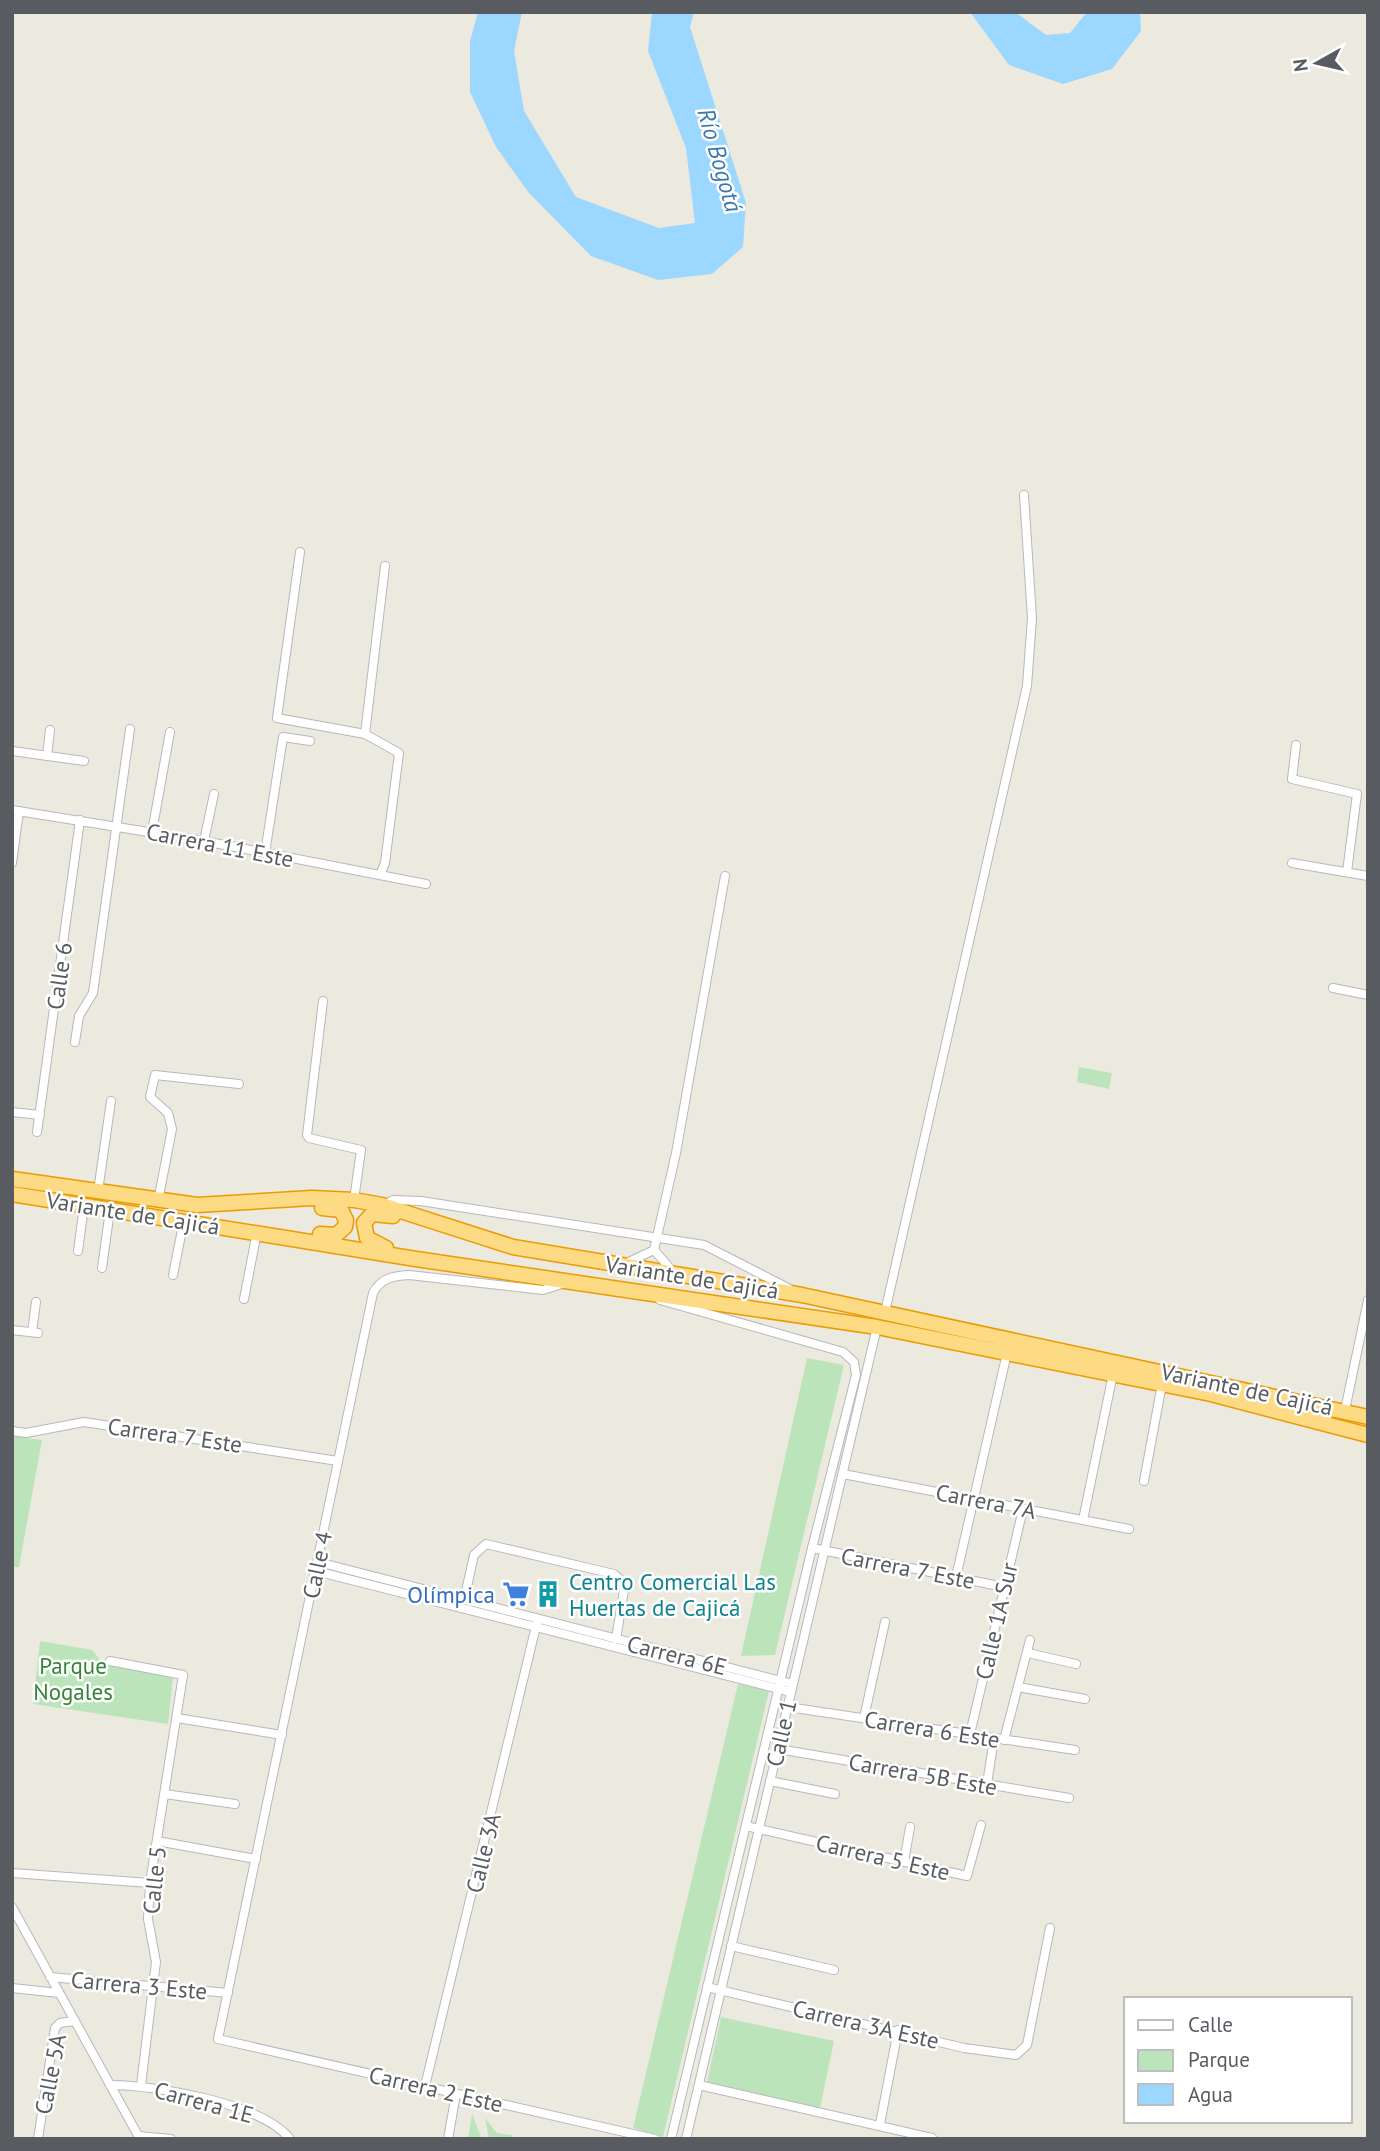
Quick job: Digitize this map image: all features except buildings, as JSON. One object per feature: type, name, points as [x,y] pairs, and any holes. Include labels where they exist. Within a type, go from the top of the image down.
[{"type":"highway","name":"Variante de Cajicá","points":[[12,1179],[197,1205],[273,1200],[354,1200],[382,1205],[513,1247],[802,1295],[1368,1417]]},
{"type":"highway","name":"Variante de Cajicá","points":[[12,1194],[416,1259],[877,1327],[1162,1384],[1368,1435]]},
{"type":"highway","points":[[273,1200],[290,1208],[335,1208],[344,1214],[346,1220],[345,1227],[337,1235],[290,1228],[274,1235]]},
{"type":"highway","points":[[416,1259],[372,1241],[363,1232],[364,1223],[378,1213],[425,1220]]},
{"type":"street","points":[[885,1312],[1027,686],[1032,618],[1024,495]]},
{"type":"street","points":[[300,552],[277,718],[365,734],[399,753],[385,863],[380,875]]},
{"type":"street","points":[[365,734],[385,566]]},
{"type":"street","points":[[75,1042],[79,1016],[93,993],[114,825],[130,729]]},
{"type":"street","points":[[47,756],[50,730]]},
{"type":"street","points":[[152,832],[170,732]]},
{"type":"street","points":[[265,853],[284,737],[310,741]]},
{"type":"street","points":[[1296,745],[1292,779],[1356,794],[1348,872]]},
{"type":"street","points":[[12,751],[84,761]]},
{"type":"street","points":[[204,841],[214,794]]},
{"type":"street","points":[[12,863],[16,811]]},
{"type":"street","name":"Carrera 11 Este","points":[[16,811],[204,841],[426,884]]},
{"type":"street","name":"Calle 6","points":[[37,1132],[80,820]]},
{"type":"street","points":[[1292,863],[1368,876]]},
{"type":"street","points":[[654,1250],[676,1153],[725,876]]},
{"type":"street","points":[[1333,988],[1368,995]]},
{"type":"street","points":[[323,1001],[307,1135],[309,1138],[360,1150],[354,1200]]},
{"type":"street","points":[[158,1200],[172,1129],[168,1113],[150,1097],[150,1086],[155,1075],[239,1084]]},
{"type":"street","points":[[98,1191],[111,1101]]},
{"type":"street","points":[[12,1112],[40,1115]]},
{"type":"street","points":[[382,1205],[393,1200],[421,1201],[704,1245],[802,1295]]},
{"type":"street","points":[[78,1251],[84,1206]]},
{"type":"street","points":[[102,1268],[110,1210]]},
{"type":"street","points":[[173,1275],[184,1220]]},
{"type":"street","points":[[244,1299],[257,1232]]},
{"type":"street","points":[[620,1266],[635,1256],[654,1250]]},
{"type":"street","points":[[654,1250],[677,1276]]},
{"type":"street","name":"Calle 4","points":[[218,2039],[377,1285],[391,1276],[409,1275],[543,1290],[570,1281]]},
{"type":"street","name":"Calle 1","points":[[648,1294],[671,1305],[731,1318],[843,1352],[854,1362],[856,1375],[671,2139]]},
{"type":"street","points":[[1345,1410],[1368,1300]]},
{"type":"street","points":[[12,1330],[35,1332],[36,1301]]},
{"type":"street","name":"Calle 1","points":[[686,2139],[877,1327]]},
{"type":"street","points":[[956,1577],[1007,1353]]},
{"type":"street","points":[[1083,1520],[1113,1374]]},
{"type":"street","points":[[1144,1481],[1162,1384]]},
{"type":"street","name":"Carrera 7 Este","points":[[12,1431],[26,1433],[84,1422],[210,1439],[338,1461]]},
{"type":"street","name":"Carrera 7A","points":[[843,1474],[1129,1529]]},
{"type":"street","name":"Calle 1A Sur","points":[[970,1734],[1023,1508]]},
{"type":"street","points":[[464,1600],[474,1555],[486,1544],[614,1574],[625,1584],[616,1639]]},
{"type":"street","name":"Carrera 7 Este","points":[[812,1548],[1004,1587]]},
{"type":"street","name":"Carrera 6E","points":[[317,1567],[464,1600],[537,1623],[616,1639],[779,1685]]},
{"type":"street","name":"Carrera 6E","points":[[317,1567],[792,1688]]},
{"type":"street","points":[[864,1718],[886,1622]]},
{"type":"street","name":"Calle 3A","points":[[425,2086],[537,1623]]},
{"type":"street","points":[[1004,1740],[1030,1640]]},
{"type":"street","points":[[1028,1653],[1076,1664]]},
{"type":"street","name":"Calle 5","points":[[110,1661],[183,1675],[150,1883],[148,1919],[155,1944],[155,1984],[141,2085]]},
{"type":"street","points":[[1018,1687],[1085,1699]]},
{"type":"street","name":"Carrera 6 Este","points":[[788,1707],[1075,1750]]},
{"type":"street","points":[[177,1718],[282,1735]]},
{"type":"street","points":[[987,1784],[994,1738]]},
{"type":"street","name":"Carrera 5B Este","points":[[778,1749],[1069,1798]]},
{"type":"street","points":[[770,1781],[835,1794]]},
{"type":"street","points":[[165,1794],[235,1804]]},
{"type":"street","name":"Carrera 5 Este","points":[[746,1826],[967,1876],[981,1825]]},
{"type":"street","points":[[904,1862],[911,1827]]},
{"type":"street","points":[[158,1841],[256,1859]]},
{"type":"street","points":[[12,1873],[150,1883]]},
{"type":"street","points":[[12,1907],[139,2137],[171,2139]]},
{"type":"street","name":"Carrera 3A Este","points":[[707,1987],[898,2030],[964,2048],[1016,2055],[1024,2051],[1050,1928]]},
{"type":"street","points":[[731,1946],[834,1970]]},
{"type":"street","name":"Carrera 3 Este","points":[[51,1977],[155,1984],[228,1993]]},
{"type":"street","points":[[12,1988],[59,1993]]},
{"type":"street","name":"Calle 5A","points":[[37,2139],[55,2028],[60,2023],[74,2021]]},
{"type":"street","points":[[880,2124],[898,2030]]},
{"type":"street","name":"Carrera 2 Este","points":[[218,2039],[655,2139]]},
{"type":"street","name":"Carrera 1E","points":[[110,2085],[141,2085],[248,2111],[277,2126],[290,2139]]},
{"type":"street","points":[[699,2085],[880,2124],[932,2138]]},
{"type":"street","points":[[448,2139],[456,2094]]},
{"type":"street","points":[[276,2139],[277,2126]]},
{"type":"green space","points":[[1079,1067],[1112,1073],[1109,1089],[1077,1082]]},
{"type":"green space","points":[[807,1358],[844,1365],[775,1655],[741,1656]]},
{"type":"green space","points":[[12,1436],[42,1440],[19,1567],[12,1567]]},
{"type":"green space","name":"Parque Nogales","points":[[40,1641],[92,1650],[103,1664],[173,1676],[168,1724],[33,1704]]},
{"type":"green space","points":[[738,1684],[769,1691],[663,2137],[633,2128]]},
{"type":"green space","points":[[721,2017],[834,2041],[820,2108],[707,2083]]},
{"type":"green space","points":[[472,2114],[482,2139],[468,2139]]},
{"type":"green space","points":[[485,2118],[497,2133],[512,2135],[512,2139],[489,2139]]},
{"type":"water","name":"Río Bogotá","points":[[478,12],[522,12],[514,51],[524,111],[576,197],[659,228],[695,223],[686,148],[648,51],[652,12],[694,12],[690,27],[746,203],[743,247],[712,274],[658,280],[591,256],[529,193],[496,147],[470,92],[470,41]]},
{"type":"water","points":[[970,12],[1015,12],[1046,35],[1070,33],[1087,12],[1140,12],[1141,31],[1112,69],[1063,84],[1009,65]]},
{"type":"place","name":"Olímpica","points":[[516,1594]]},
{"type":"place","name":"Centro Comercial Las Huertas de Cajicá","points":[[548,1594]]}]
